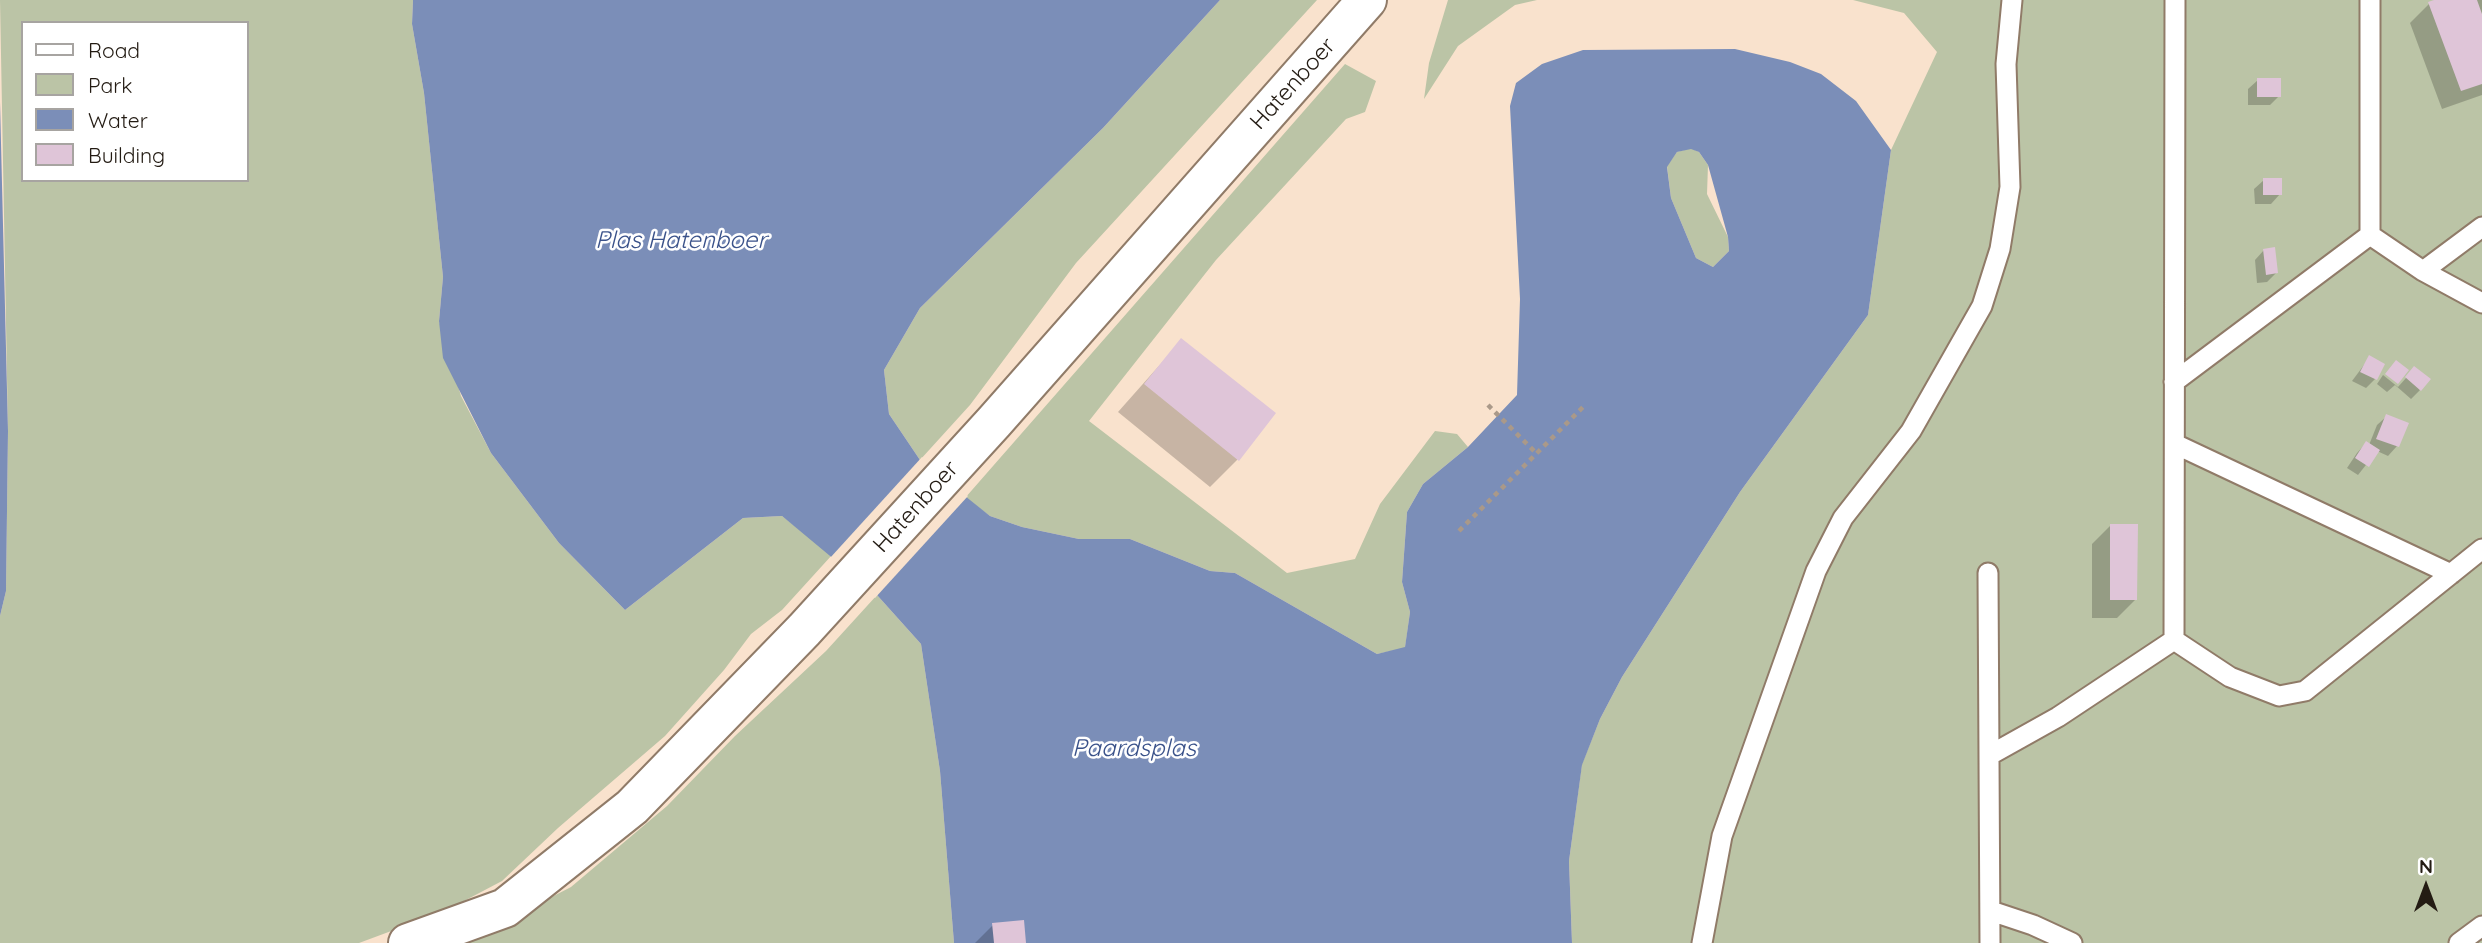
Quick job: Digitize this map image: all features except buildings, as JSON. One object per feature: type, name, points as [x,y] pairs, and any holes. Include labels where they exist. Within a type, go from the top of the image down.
[{"type":"street","name":"Hatenboer","points":[[408,943],[505,908],[632,807],[804,630],[994,422],[1367,0]]},
{"type":"lane","points":[[1702,943],[1722,836],[1816,571],[1843,518],[1911,431],[1982,306],[2000,249],[2010,187],[2006,64],[2012,0]]},
{"type":"lane","points":[[2174,640],[2175,0]]},
{"type":"lane","points":[[2371,0],[2371,235]]},
{"type":"lane","points":[[2423,271],[2482,227]]},
{"type":"lane","points":[[2174,382],[2371,235]]},
{"type":"lane","points":[[2371,235],[2423,271],[2482,303]]},
{"type":"lane","points":[[2175,444],[2451,574]]},
{"type":"lane","points":[[2174,640],[2230,677],[2279,696],[2305,691],[2482,549]]},
{"type":"lane","points":[[1989,573],[1990,943]]},
{"type":"lane","points":[[1990,755],[2058,717],[2174,640]]},
{"type":"lane","points":[[1991,911],[2034,925],[2071,943]]},
{"type":"lane","points":[[2459,943],[2482,926]]},
{"type":"path","points":[[1488,405],[1536,453]]},
{"type":"path","points":[[1459,531],[1585,405]]},
{"type":"green space","points":[[0,0],[413,0],[412,24],[424,93],[443,277],[439,321],[461,396],[491,453],[559,543],[625,610],[743,518],[782,516],[832,555],[782,610],[751,634],[724,670],[665,736],[558,828],[502,881],[445,911],[359,943],[0,943],[0,616],[6,591],[8,431]]},
{"type":"green space","points":[[1220,0],[1317,0],[1076,263],[970,405],[920,460],[889,414],[884,370],[920,308],[1103,128]]},
{"type":"green space","points":[[1448,0],[1537,0],[1515,5],[1458,46],[1424,99],[1429,63]]},
{"type":"green space","points":[[1853,0],[2482,0],[2482,943],[1572,943],[1569,861],[1582,764],[1600,719],[1622,677],[1740,492],[1868,315],[1891,150],[1937,52],[1904,13]]},
{"type":"green space","points":[[1345,64],[1376,81],[1365,112],[1346,119],[1216,260],[1089,421],[1287,573],[1355,559],[1380,504],[1435,431],[1457,434],[1468,447],[1423,484],[1407,512],[1402,582],[1410,612],[1405,648],[1377,654],[1235,573],[1210,571],[1130,539],[1079,539],[1022,527],[990,516],[965,498]]},
{"type":"green space","points":[[1691,148],[1699,152],[1708,165],[1707,194],[1728,237],[1729,251],[1713,267],[1696,258],[1671,198],[1667,166],[1677,152]]},
{"type":"green space","points":[[877,595],[921,644],[940,771],[954,943],[463,943],[571,887],[667,806],[735,736],[826,651]]},
{"type":"water","points":[[413,0],[1220,0],[1103,128],[920,308],[884,370],[889,414],[920,460],[990,516],[1022,527],[1079,539],[1130,539],[1210,571],[1235,573],[1377,654],[1405,647],[1410,612],[1402,582],[1407,512],[1423,484],[1468,447],[1517,395],[1520,299],[1510,106],[1516,83],[1542,64],[1583,50],[1735,49],[1790,62],[1821,74],[1856,101],[1891,150],[1868,315],[1740,492],[1622,677],[1600,719],[1582,765],[1569,861],[1572,943],[954,943],[940,771],[921,644],[877,595],[782,516],[743,518],[625,610],[559,543],[491,453],[443,358],[439,321],[443,277],[424,93],[412,24]],"holes":[[[1691,149],[1699,152],[1708,165],[1728,237],[1729,251],[1713,267],[1696,258],[1671,198],[1667,167],[1677,152]]]},
{"type":"water","points":[[0,102],[8,431],[6,591],[0,616]]},
{"type":"pier","points":[[922,457],[968,496],[875,598],[830,558]]},
{"type":"water label","name":"Plas Hatenboer","points":[[681,241]]},
{"type":"water label","name":"Paardsplas","points":[[1134,749]]}]
